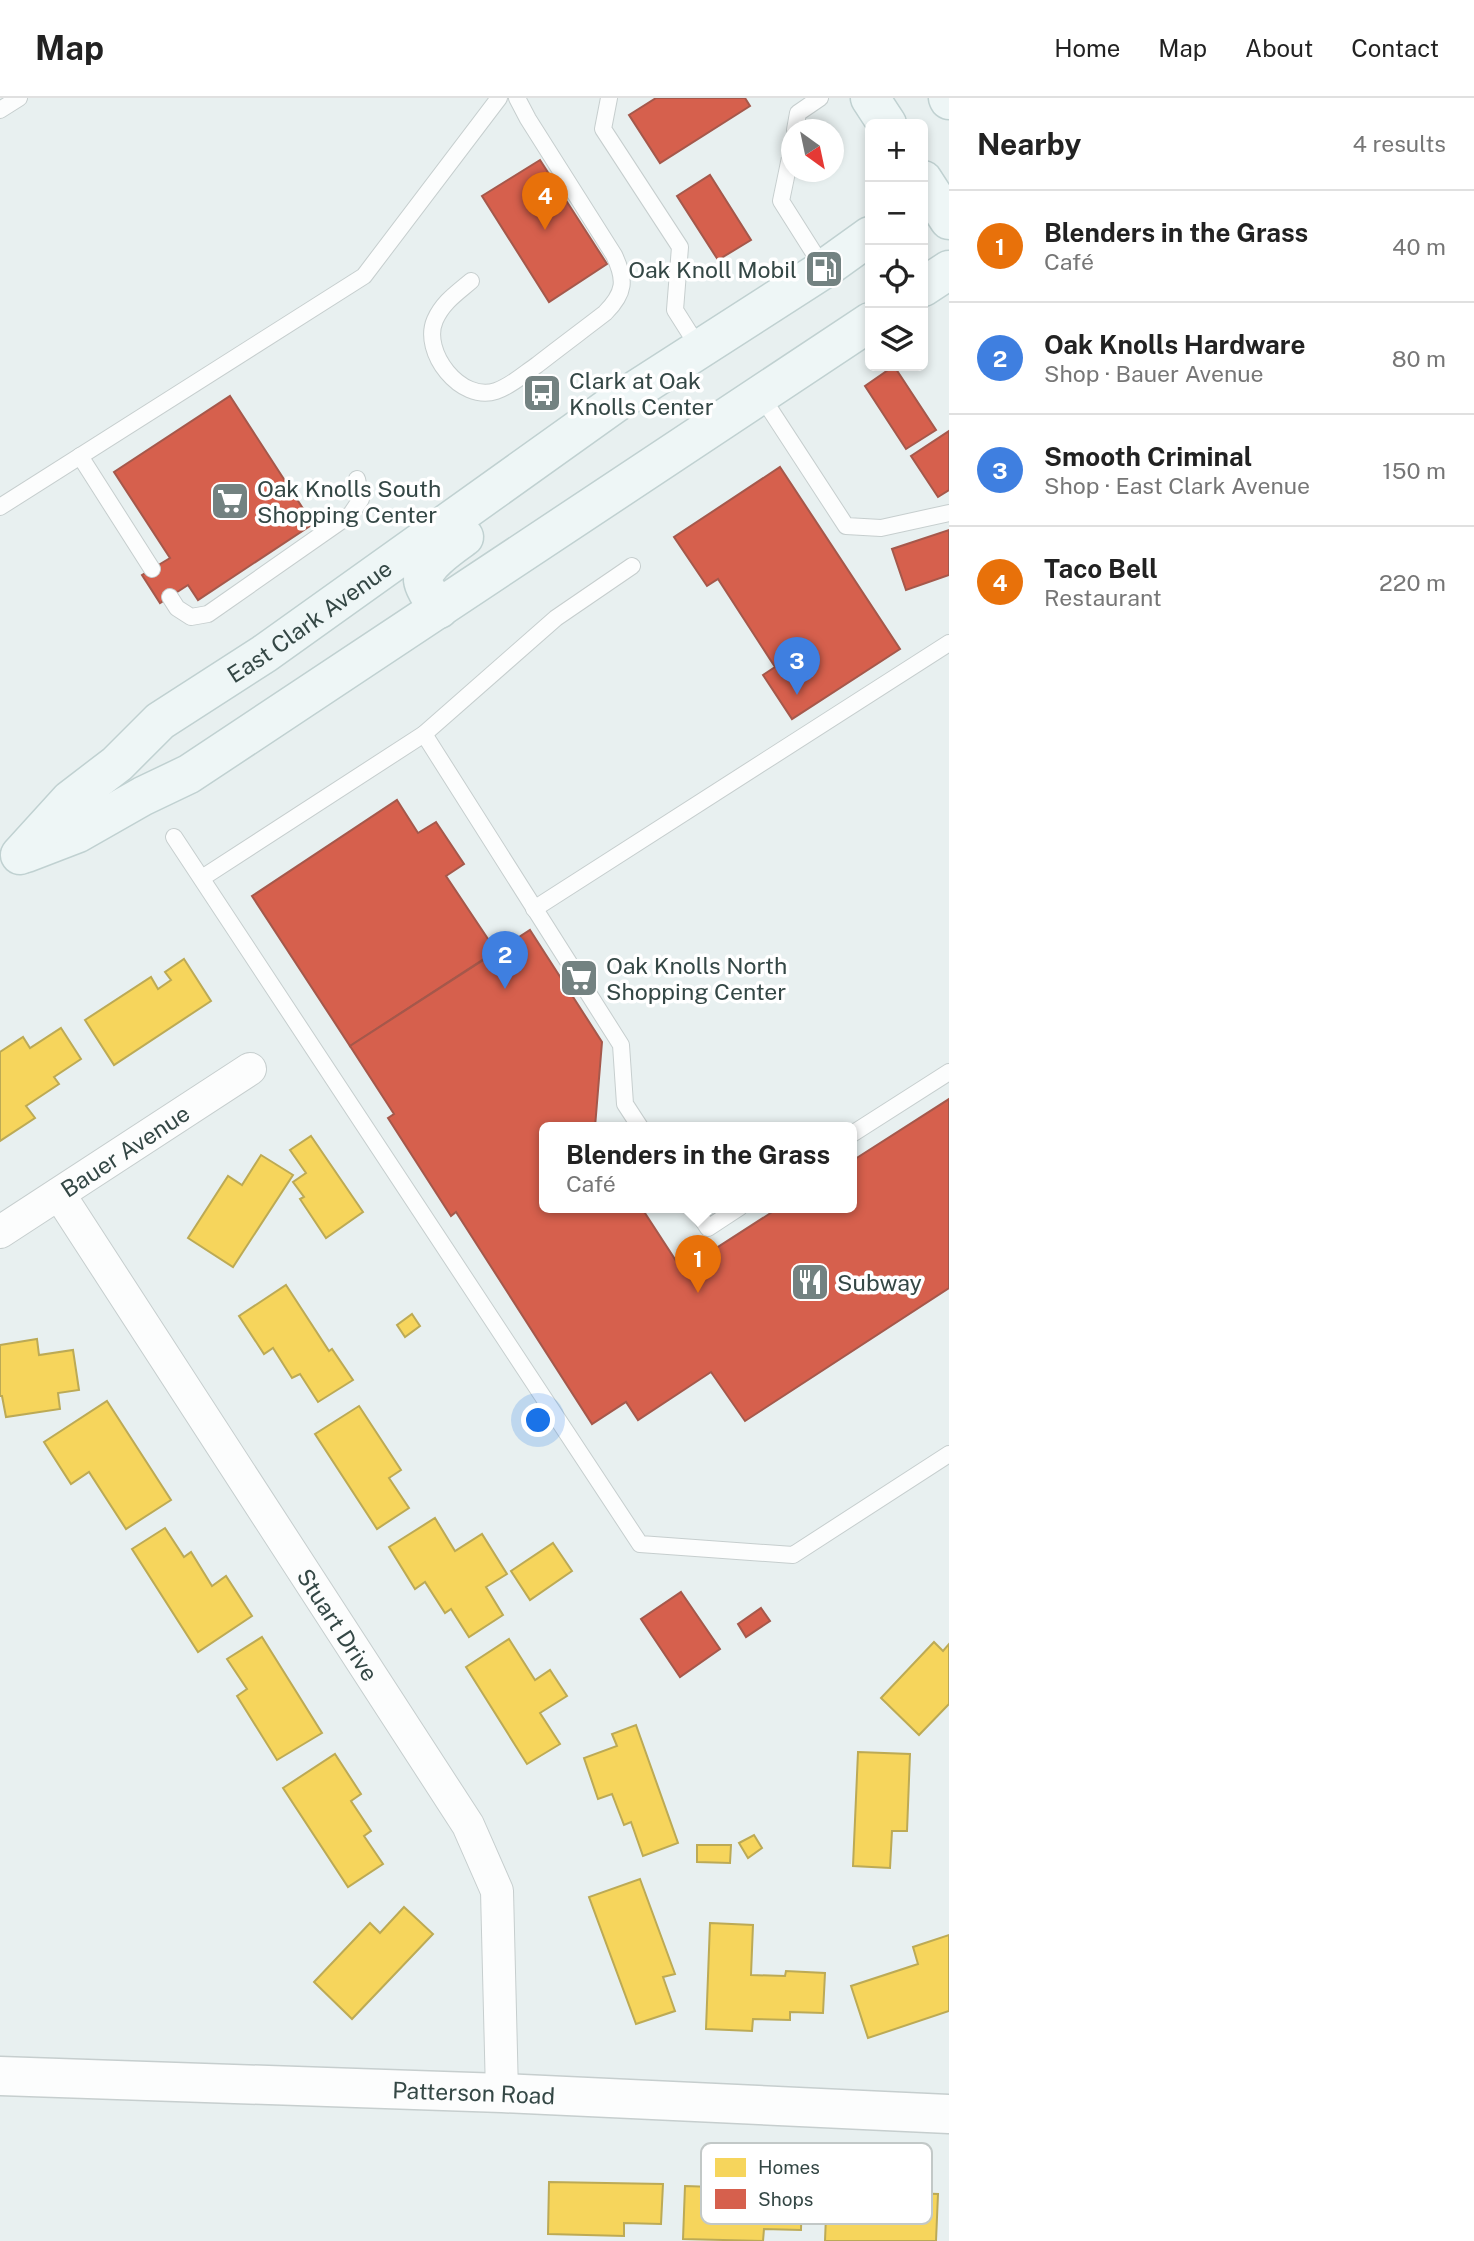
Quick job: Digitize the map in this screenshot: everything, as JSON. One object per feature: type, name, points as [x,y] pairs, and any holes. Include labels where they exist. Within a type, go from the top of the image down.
[{"type":"main road","points":[[870,98],[884,119]]},
{"type":"main road","name":"East Clark Avenue","points":[[10,861],[70,800],[117,764],[160,721],[264,654],[614,404],[824,269],[865,240]]},
{"type":"main road","points":[[928,285],[949,270]]},
{"type":"main road","name":"East Clark Avenue","points":[[10,861],[78,833],[188,774],[865,325]]},
{"type":"main road","name":"East Clark Avenue","points":[[439,609],[423,582],[425,570],[444,552],[594,439],[611,419],[614,404]]},
{"type":"street","points":[[117,764],[143,796]]},
{"type":"street","name":"Bauer Avenue","points":[[0,1233],[250,1069]]},
{"type":"street","name":"Stuart Drive","points":[[59,1194],[468,1825],[496,1891],[502,2094]]},
{"type":"street","name":"Patterson Road","points":[[0,2076],[949,2114]]},
{"type":"lane","points":[[0,110],[19,98]]},
{"type":"lane","points":[[0,507],[364,276],[499,98]]},
{"type":"lane","points":[[471,281],[446,301],[434,321],[431,340],[448,373],[461,386],[474,391],[495,392],[514,382],[606,313],[617,301],[623,287],[621,269],[614,255],[517,98]]},
{"type":"lane","points":[[610,98],[603,129],[680,247],[675,310],[699,348]]},
{"type":"lane","points":[[797,119],[798,113],[820,98]]},
{"type":"lane","points":[[785,182],[781,201],[824,269]]},
{"type":"lane","points":[[761,394],[846,526],[881,528],[949,513]]},
{"type":"lane","points":[[80,456],[152,569]]},
{"type":"lane","points":[[170,597],[177,608],[191,617],[208,614],[352,514],[361,499],[357,479]]},
{"type":"lane","points":[[202,878],[424,734],[556,618],[632,566]]},
{"type":"lane","points":[[534,909],[949,643]]},
{"type":"lane","points":[[424,734],[621,1045],[625,1104],[637,1122]]},
{"type":"lane","points":[[174,837],[640,1544],[793,1555],[949,1454]]},
{"type":"lane","points":[[857,1131],[949,1072]]},
{"type":"lane","points":[[698,1213],[708,1228],[731,1213]]},
{"type":"building: Homes","points":[[184,959],[211,1001],[114,1065],[85,1020],[151,977],[158,989],[171,980],[165,972]]},
{"type":"building: Homes","points":[[61,1028],[81,1059],[54,1077],[59,1084],[26,1106],[35,1118],[0,1141],[0,1052],[23,1037],[30,1048]]},
{"type":"building: Homes","points":[[311,1136],[363,1212],[326,1238],[300,1199],[304,1197],[293,1182],[306,1173],[290,1150]]},
{"type":"building: Homes","points":[[261,1155],[293,1175],[233,1267],[188,1238],[228,1176],[242,1185]]},
{"type":"building: Homes","points":[[286,1285],[329,1351],[332,1349],[353,1380],[318,1402],[300,1374],[292,1378],[273,1348],[264,1354],[239,1316]]},
{"type":"building: Homes","points":[[412,1314],[420,1326],[405,1337],[397,1325]]},
{"type":"building: Homes","points":[[37,1339],[39,1355],[73,1350],[79,1390],[58,1393],[60,1409],[6,1417],[0,1396],[0,1345]]},
{"type":"building: Homes","points":[[107,1401],[171,1500],[126,1529],[89,1472],[71,1484],[44,1442]]},
{"type":"building: Homes","points":[[359,1406],[401,1470],[389,1478],[409,1508],[377,1529],[315,1434]]},
{"type":"building: Homes","points":[[435,1518],[455,1551],[482,1534],[507,1574],[486,1587],[503,1615],[469,1637],[451,1609],[445,1613],[425,1582],[415,1589],[389,1547]]},
{"type":"building: Homes","points":[[165,1528],[184,1557],[191,1552],[212,1586],[226,1576],[252,1616],[198,1652],[132,1549]]},
{"type":"building: Homes","points":[[553,1543],[572,1571],[530,1600],[511,1571]]},
{"type":"building: Homes","points":[[262,1637],[322,1733],[277,1760],[237,1696],[247,1689],[227,1659]]},
{"type":"building: Homes","points":[[509,1639],[535,1680],[550,1670],[567,1696],[540,1713],[560,1744],[527,1764],[466,1667]]},
{"type":"building: Homes","points":[[934,1642],[943,1651],[949,1644],[949,1704],[919,1735],[881,1698]]},
{"type":"building: Homes","points":[[636,1725],[678,1843],[643,1856],[631,1822],[624,1825],[612,1794],[598,1799],[584,1758],[617,1746],[612,1734]]},
{"type":"building: Homes","points":[[858,1752],[910,1754],[907,1831],[892,1831],[890,1868],[853,1866]]},
{"type":"building: Homes","points":[[335,1754],[361,1794],[351,1801],[371,1831],[364,1836],[383,1864],[348,1887],[283,1788]]},
{"type":"building: Homes","points":[[754,1835],[762,1848],[748,1858],[739,1843]]},
{"type":"building: Homes","points":[[697,1845],[731,1845],[730,1863],[697,1862]]},
{"type":"building: Homes","points":[[640,1879],[675,1974],[663,1977],[675,2011],[636,2024],[589,1897]]},
{"type":"building: Homes","points":[[404,1907],[433,1934],[352,2019],[314,1982],[370,1923],[380,1933]]},
{"type":"building: Homes","points":[[710,1923],[753,1925],[751,1975],[785,1976],[786,1971],[825,1973],[823,2013],[790,2012],[790,2020],[753,2019],[752,2031],[706,2029]]},
{"type":"building: Homes","points":[[949,1935],[949,2011],[868,2038],[851,1986],[918,1964],[913,1947]]},
{"type":"building: Homes","points":[[549,2182],[663,2184],[661,2224],[624,2223],[624,2236],[548,2234]]},
{"type":"building: Homes","points":[[685,2186],[701,2187],[701,2224],[801,2224],[801,2230],[764,2229],[763,2241],[683,2239]]},
{"type":"building: Homes","points":[[932,2194],[938,2194],[936,2241],[825,2241],[826,2224],[932,2224]]},
{"type":"building: Shops","points":[[656,98],[745,98],[750,106],[660,163],[629,115]]},
{"type":"building: Shops","points":[[540,160],[607,264],[549,302],[482,196]]},
{"type":"building: Shops","points":[[710,175],[751,240],[718,260],[677,196]]},
{"type":"building: Shops","points":[[887,371],[897,371],[936,430],[906,449],[865,386]]},
{"type":"building: Shops","points":[[230,396],[313,524],[198,600],[188,585],[160,603],[142,575],[170,558],[114,472]]},
{"type":"building: Shops","points":[[949,431],[949,490],[938,497],[911,456]]},
{"type":"building: Shops","points":[[780,467],[900,649],[792,719],[763,675],[775,667],[718,579],[707,586],[674,537]]},
{"type":"building: Shops","points":[[949,530],[949,575],[906,590],[892,549]]},
{"type":"building: Shops","points":[[397,800],[418,833],[436,822],[464,864],[446,876],[496,951],[350,1046],[252,896]]},
{"type":"building: Shops","points":[[530,930],[602,1042],[595,1122],[539,1122],[539,1213],[645,1213],[682,1270],[771,1213],[857,1213],[857,1158],[949,1099],[949,1288],[745,1421],[711,1372],[638,1420],[626,1402],[592,1424],[456,1212],[451,1216],[388,1118],[394,1114],[350,1046]]},
{"type":"building: Shops","points":[[681,1592],[720,1649],[680,1677],[641,1619]]},
{"type":"building: Shops","points":[[761,1608],[770,1621],[746,1637],[738,1624]]},
{"type":"place","name":"Taco Bell","points":[[545,230]]},
{"type":"place","name":"Oak Knoll Mobil","points":[[824,269]]},
{"type":"place","name":"Clark at Oak Knolls Center","points":[[542,393]]},
{"type":"place","name":"Oak Knolls South Shopping Center","points":[[230,501]]},
{"type":"place","name":"Smooth Criminal","points":[[797,695]]},
{"type":"place","name":"Oak Knolls North Shopping Center","points":[[579,978]]},
{"type":"place","name":"Oak Knolls Hardware","points":[[505,989]]},
{"type":"place","name":"Subway","points":[[810,1282]]},
{"type":"place","name":"Blenders in the Grass","points":[[698,1293]]}]
